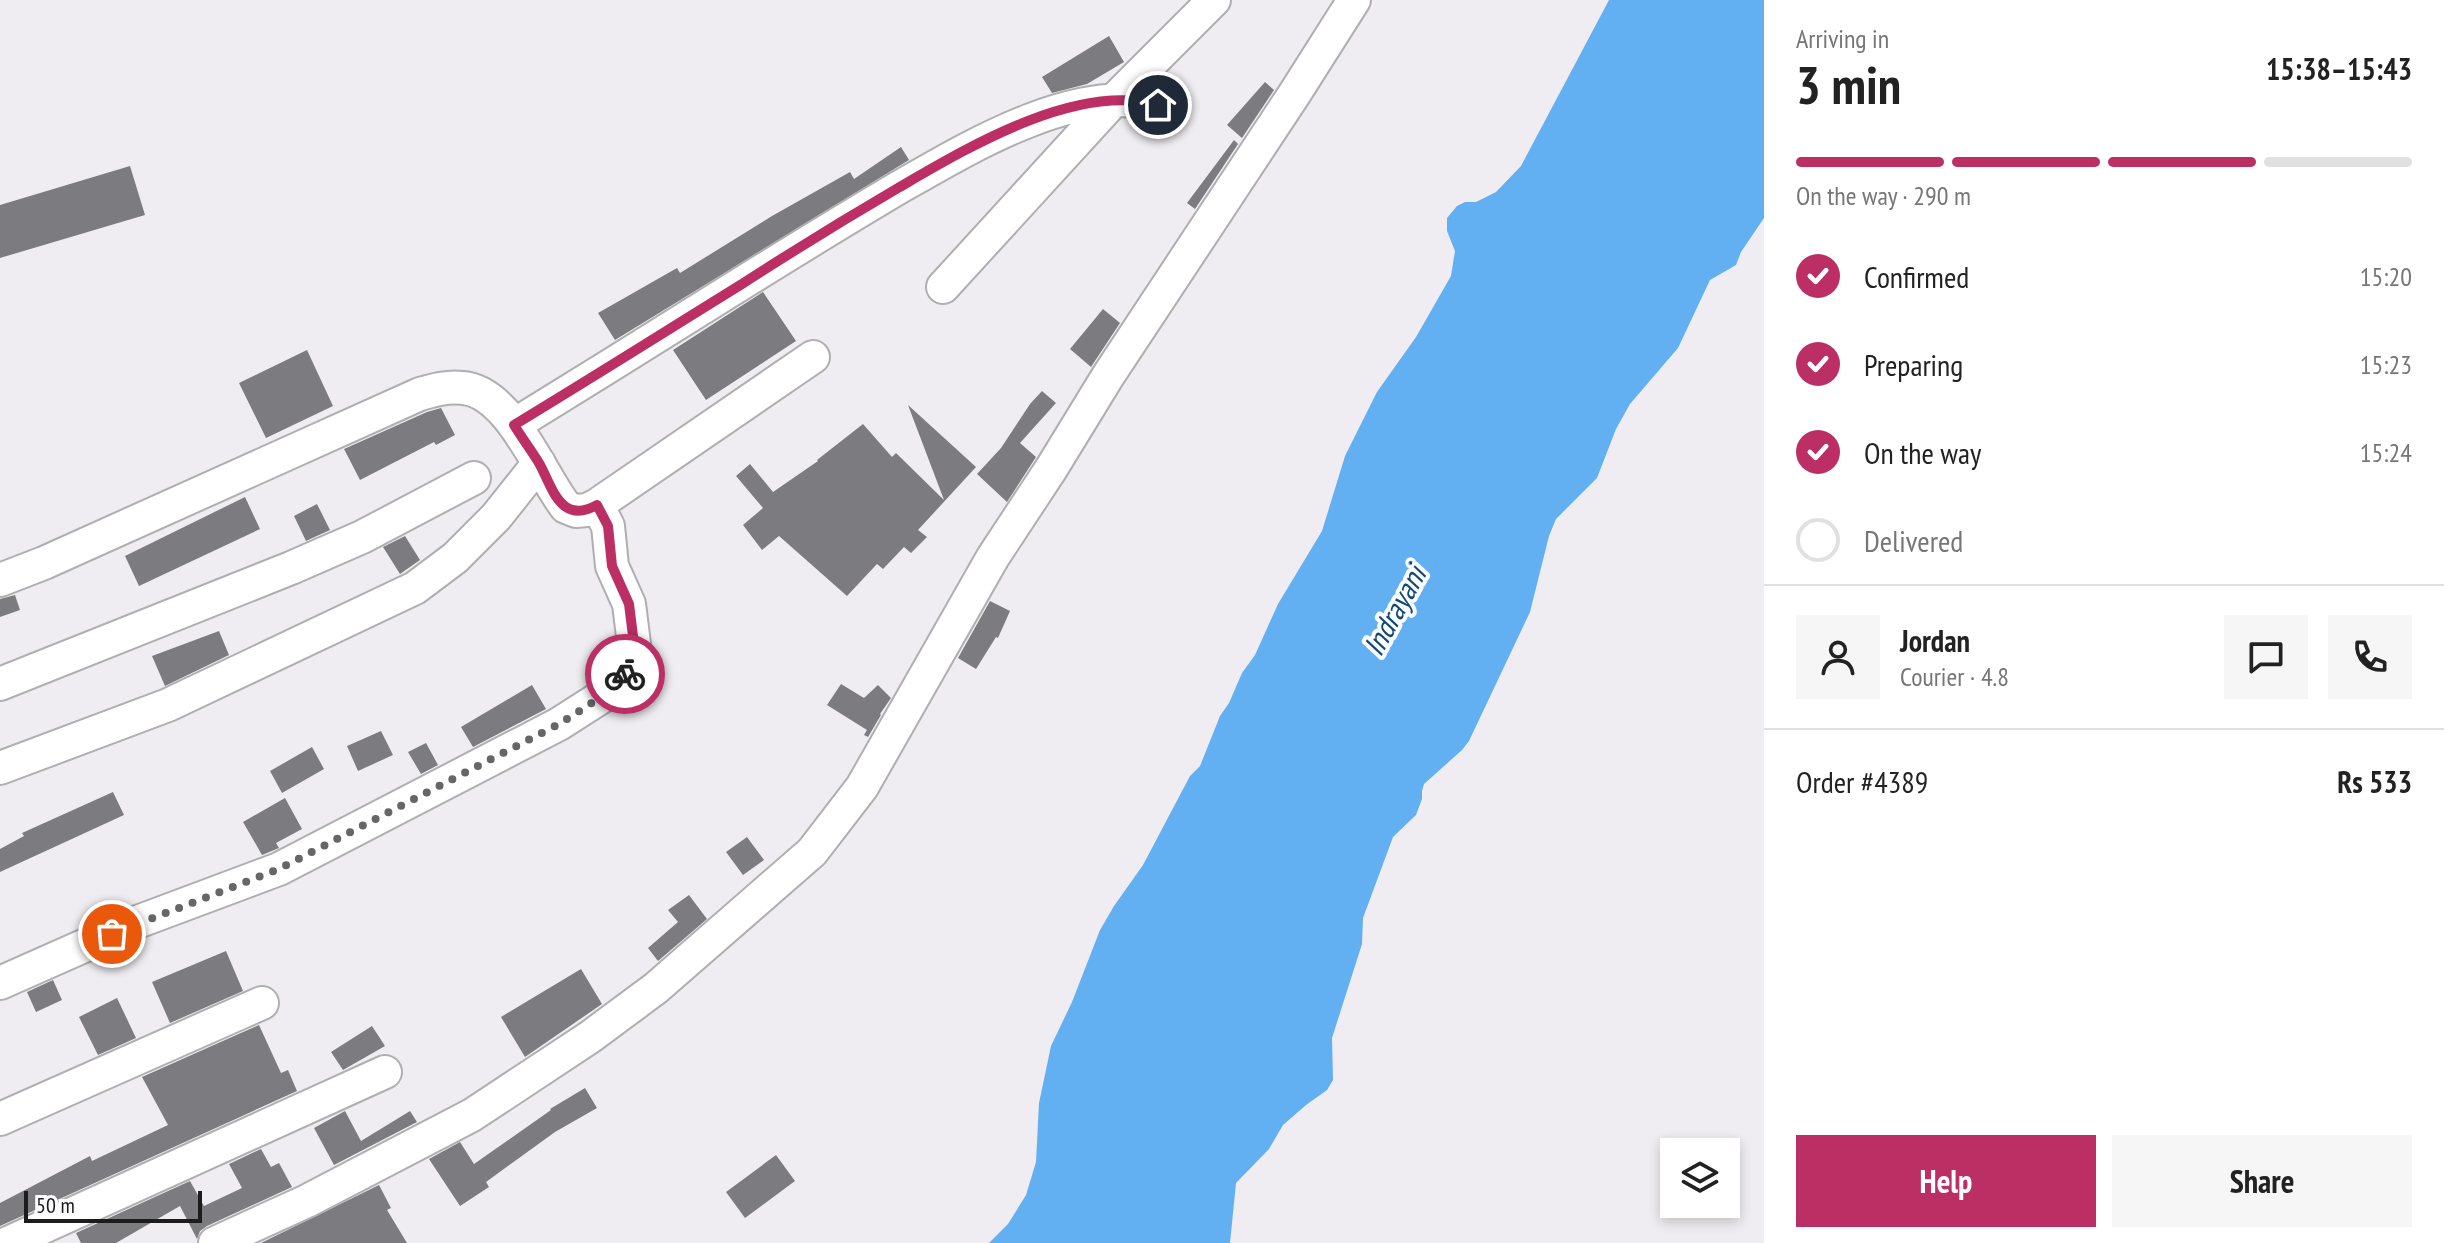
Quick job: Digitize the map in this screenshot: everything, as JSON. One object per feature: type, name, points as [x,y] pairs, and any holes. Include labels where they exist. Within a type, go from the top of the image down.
[{"type":"street","points":[[943,287],[1114,100],[1214,0]]},
{"type":"street","points":[[215,1243],[413,1147],[485,1106],[590,1037],[656,988],[812,852],[862,787],[993,557],[1354,0]]},
{"type":"street","points":[[514,425],[856,212],[956,155],[1042,116],[1086,104],[1138,99],[1158,105]]},
{"type":"street","points":[[0,580],[420,394],[442,388],[466,388],[484,395],[514,425],[566,507],[576,511],[587,510],[813,357]]},
{"type":"street","points":[[0,768],[168,705],[415,588],[455,558],[496,517],[539,463]]},
{"type":"street","points":[[0,684],[291,568],[362,537],[474,478]]},
{"type":"street","points":[[0,983],[140,921],[279,869],[559,724],[609,692],[629,669],[635,652],[629,604],[612,566],[608,526],[597,505]]},
{"type":"street","points":[[0,1119],[262,1003]]},
{"type":"street","points":[[8,1243],[385,1072]]},
{"type":"water","name":"Indrayani","points":[[1609,0],[1764,0],[1764,218],[1736,265],[1710,280],[1678,348],[1630,404],[1616,429],[1597,478],[1556,519],[1530,612],[1469,741],[1424,784],[1416,815],[1393,837],[1363,918],[1362,944],[1332,1038],[1333,1080],[1327,1090],[1283,1125],[1269,1149],[1236,1183],[1230,1243],[989,1243],[1008,1224],[1026,1195],[1036,1162],[1039,1103],[1051,1046],[1100,930],[1143,865],[1190,776],[1200,766],[1242,673],[1255,655],[1278,604],[1322,531],[1345,456],[1377,392],[1416,337],[1451,276],[1455,251],[1447,231],[1447,218],[1457,206],[1476,202],[1496,192],[1521,166]]},
{"type":"building","points":[[1109,36],[1124,62],[1087,84],[1052,93],[1042,77]]},
{"type":"building","points":[[1265,82],[1274,90],[1242,138],[1227,125]]},
{"type":"building","points":[[1234,140],[1238,144],[1195,209],[1187,203]]},
{"type":"building","points":[[901,147],[909,160],[615,340],[598,313],[677,268],[680,273],[850,172],[854,179]]},
{"type":"building","points":[[130,166],[145,215],[0,258],[0,205]]},
{"type":"building","points":[[763,292],[796,341],[706,400],[673,350]]},
{"type":"building","points":[[1103,309],[1120,323],[1091,367],[1070,349]]},
{"type":"building","points":[[307,350],[333,406],[266,438],[239,383]]},
{"type":"building","points":[[1042,391],[1056,403],[1020,443],[1036,457],[1007,502],[977,474],[1001,448]]},
{"type":"building","points":[[908,405],[976,467],[918,530],[927,537],[911,553],[904,547],[883,569],[877,564],[847,596],[779,536],[762,550],[743,525],[763,508],[736,476],[750,464],[773,492],[863,424],[892,457],[896,453],[944,500]]},
{"type":"building","points":[[441,408],[455,435],[436,445],[434,442],[360,480],[344,449]]},
{"type":"building","points":[[245,497],[260,529],[139,586],[125,556]]},
{"type":"building","points":[[317,504],[330,530],[306,541],[294,516]]},
{"type":"building","points":[[405,536],[420,560],[400,574],[383,547]]},
{"type":"building","points":[[15,595],[20,610],[0,617],[0,599]]},
{"type":"building","points":[[990,601],[1010,611],[998,638],[976,669],[958,658]]},
{"type":"building","points":[[219,631],[229,655],[165,686],[152,656]]},
{"type":"building","points":[[841,684],[864,698],[878,685],[891,698],[868,737],[864,735],[867,730],[827,705]]},
{"type":"building","points":[[532,685],[546,709],[473,747],[461,727]]},
{"type":"building","points":[[381,731],[393,755],[358,771],[347,746]]},
{"type":"building","points":[[426,743],[438,765],[421,774],[408,752]]},
{"type":"building","points":[[312,747],[324,769],[282,793],[270,771]]},
{"type":"building","points":[[113,792],[124,815],[0,872],[0,849],[24,836],[22,833]]},
{"type":"building","points":[[285,798],[302,829],[276,843],[279,848],[262,855],[243,822]]},
{"type":"building","points":[[747,837],[764,860],[743,875],[726,852]]},
{"type":"building","points":[[689,895],[707,919],[658,961],[648,948],[678,922],[668,910]]},
{"type":"building","points":[[226,951],[243,991],[170,1023],[152,982]]},
{"type":"building","points":[[581,969],[602,1004],[525,1057],[501,1017]]},
{"type":"building","points":[[53,980],[62,1000],[36,1012],[27,992]]},
{"type":"building","points":[[117,998],[136,1038],[98,1055],[79,1017]]},
{"type":"building","points":[[259,1025],[281,1073],[288,1070],[297,1091],[0,1226],[0,1203],[90,1156],[92,1161],[168,1125],[142,1077]]},
{"type":"building","points":[[372,1026],[385,1046],[343,1070],[331,1052]]},
{"type":"building","points":[[585,1088],[597,1108],[555,1132],[486,1182],[489,1187],[460,1206],[429,1159],[460,1142],[474,1164],[550,1109]]},
{"type":"building","points":[[345,1111],[361,1141],[410,1111],[417,1122],[334,1165],[314,1128]]},
{"type":"building","points":[[261,1149],[271,1167],[279,1163],[292,1187],[207,1226],[200,1231],[197,1239],[180,1206],[116,1243],[81,1243],[76,1233],[190,1181],[204,1206],[242,1188],[229,1164]]},
{"type":"building","points":[[776,1155],[795,1181],[745,1218],[726,1192]]},
{"type":"building","points":[[379,1185],[391,1208],[387,1210],[407,1243],[261,1243]]},
{"type":"way so far","points":[[112,934],[279,869],[559,724],[609,692],[625,674]]},
{"type":"route","points":[[625,674],[635,652],[633,629],[629,604],[610,559],[611,546],[605,517],[597,505],[576,511],[566,507],[514,425],[856,212],[956,155],[1042,116],[1086,104],[1138,99],[1158,105]]}]
